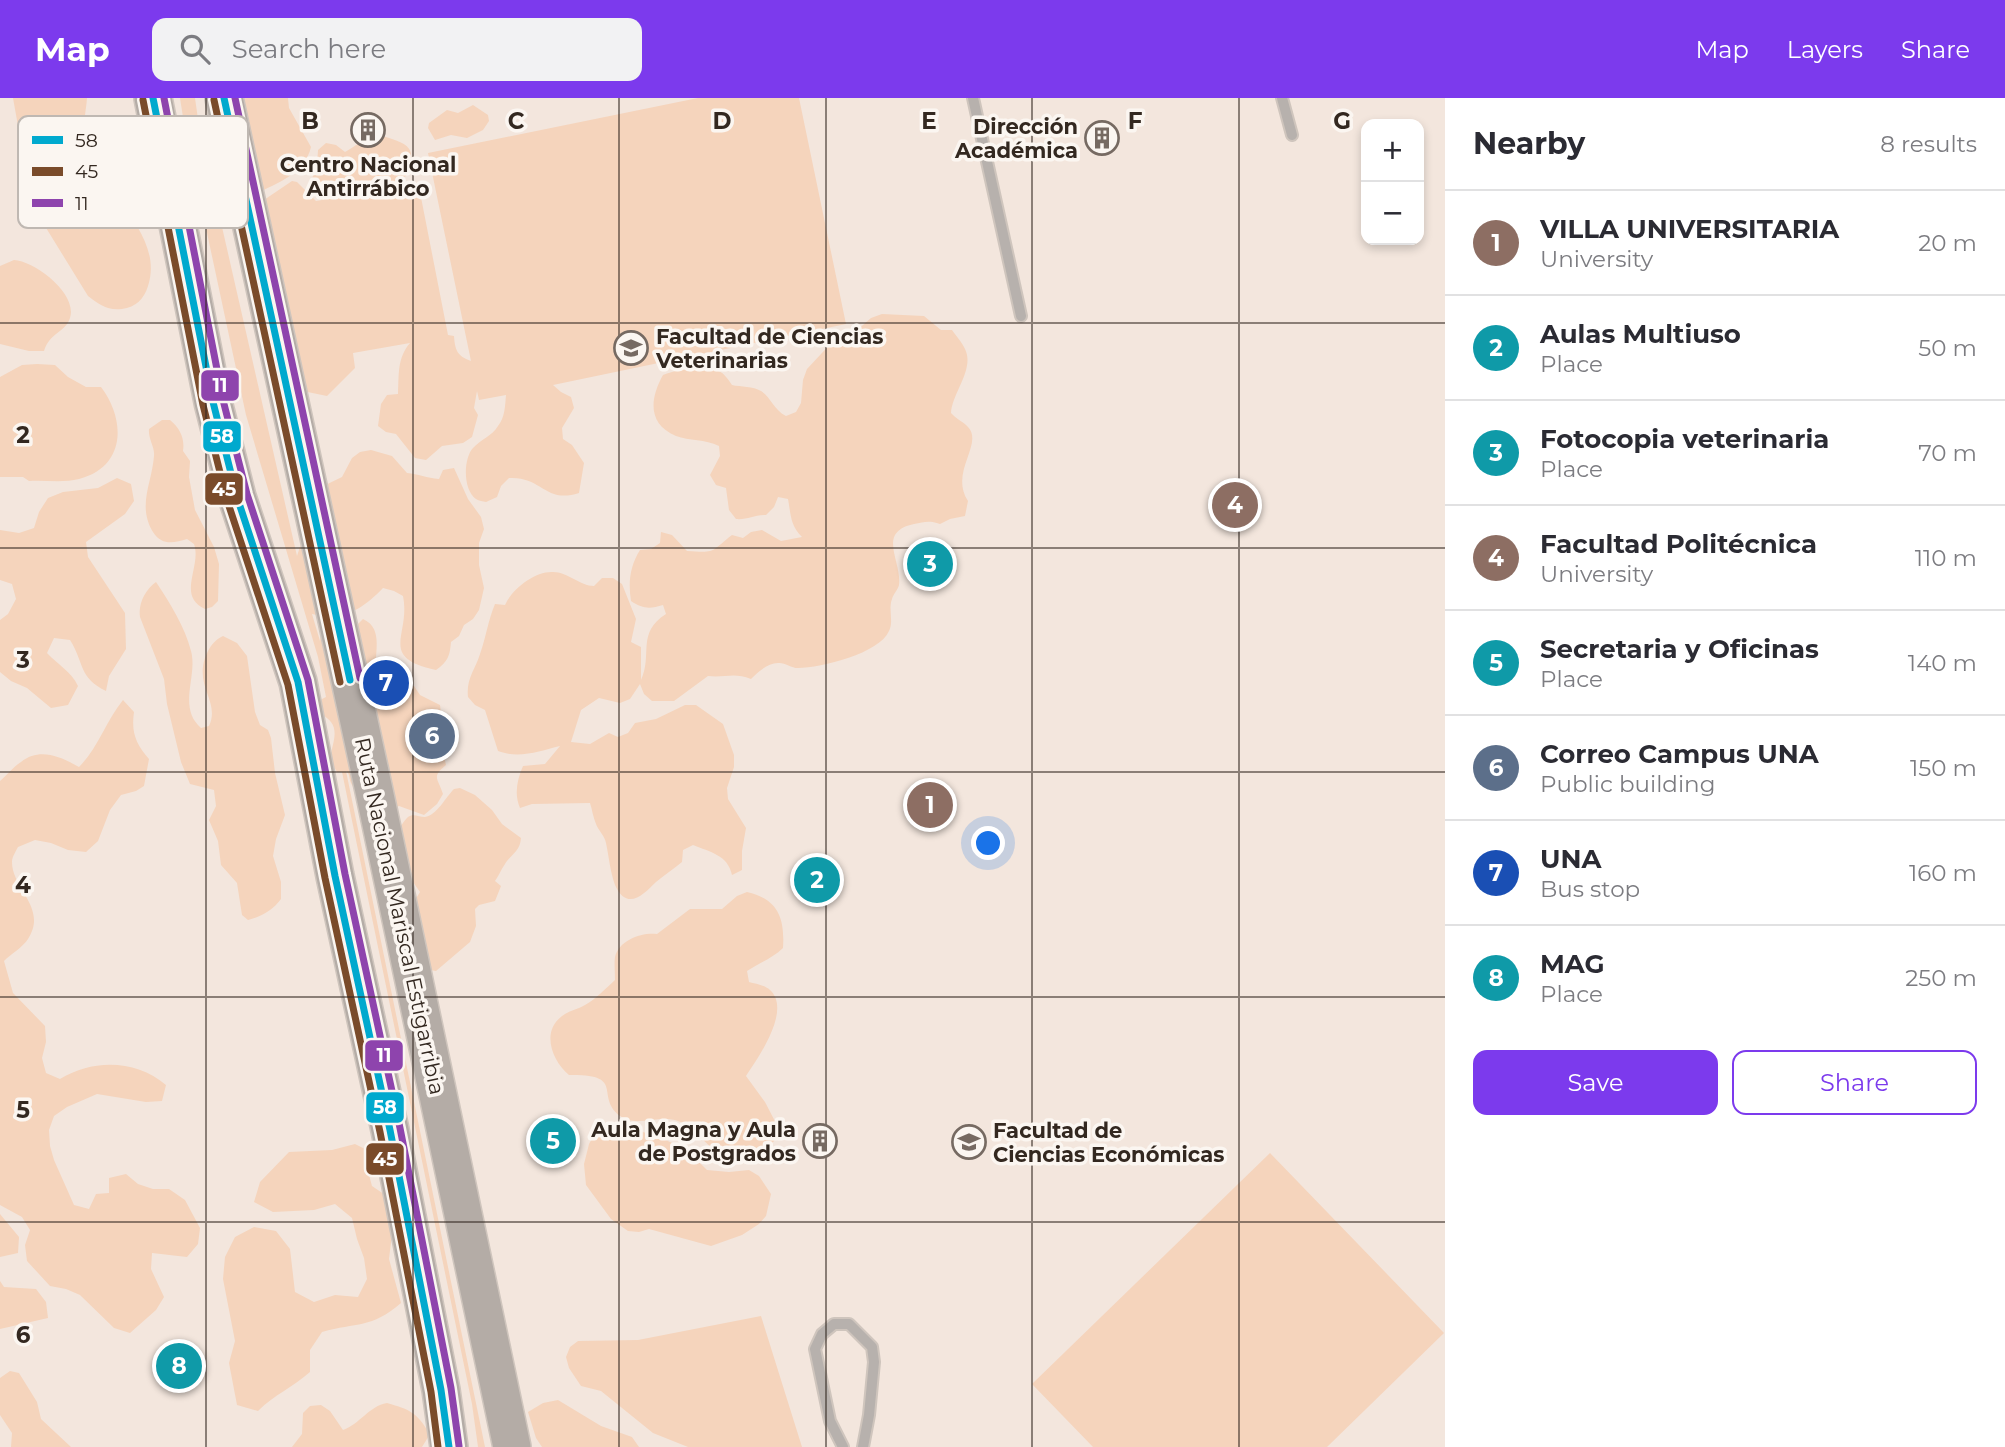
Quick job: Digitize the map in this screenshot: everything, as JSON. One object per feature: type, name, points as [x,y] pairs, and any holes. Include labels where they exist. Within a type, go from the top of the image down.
[{"type":"highway","points":[[153,98],[157,116]]},
{"type":"highway","name":"Ruta Nacional Mariscal Estigarribia","points":[[224,98],[228,116]]},
{"type":"highway","name":"Ruta Nacional Mariscal Estigarribia","points":[[248,209],[512,1447]]},
{"type":"highway","points":[[179,228],[214,402],[237,497],[298,682],[341,902],[390,1130],[441,1390],[449,1447]]},
{"type":"lane","points":[[974,98],[1021,316]]},
{"type":"lane","points":[[1282,98],[1292,135]]},
{"type":"lane","points":[[843,1447],[830,1421],[815,1349],[822,1334],[834,1324],[849,1324],[872,1347],[874,1376],[863,1447]]},
{"type":"shaded area","points":[[13,98],[87,98],[85,116],[18,116],[18,126]]},
{"type":"shaded area","points":[[180,98],[195,98],[198,116],[183,116]]},
{"type":"shaded area","points":[[226,98],[288,98],[289,108],[311,147],[308,156],[289,176],[255,194],[248,186],[248,116],[222,116]]},
{"type":"shaded area","points":[[698,98],[799,98],[846,324],[553,385],[571,397],[574,408],[562,428],[563,439],[572,445],[584,463],[579,493],[568,495],[551,493],[529,481],[509,478],[501,486],[497,497],[486,502],[477,500],[472,495],[467,482],[467,459],[473,448],[500,423],[506,395],[479,400],[477,391],[474,408],[478,415],[472,437],[463,443],[442,446],[426,460],[415,458],[396,434],[386,432],[378,426],[381,404],[387,395],[398,394],[401,361],[410,343],[353,353],[355,368],[327,396],[293,389],[261,202],[292,181],[297,182],[316,201],[322,200],[312,192],[312,186],[318,150],[326,143],[336,145],[345,152],[367,139],[379,136],[400,142],[409,148],[411,157],[406,176],[386,186],[336,197],[418,182],[448,335],[454,336],[460,355],[471,361],[428,153]]},
{"type":"shaded area","points":[[473,105],[488,115],[489,121],[483,130],[467,138],[451,135],[435,140],[428,128],[429,123],[447,110],[458,113]]},
{"type":"shaded area","points":[[46,228],[138,228],[148,249],[151,267],[148,286],[142,298],[127,308],[112,309],[88,296]]},
{"type":"shaded area","points":[[206,228],[222,228],[297,556],[313,491],[342,477],[352,458],[360,452],[371,450],[392,456],[407,473],[439,479],[443,470],[454,468],[468,499],[481,517],[484,529],[479,543],[479,565],[484,588],[479,610],[451,642],[448,658],[436,670],[407,659],[402,651],[400,643],[403,596],[394,591],[383,588],[359,608],[343,615],[312,614],[320,641],[321,632],[355,627],[363,619],[371,625],[375,633],[376,671],[379,678],[392,685],[414,686],[420,695],[440,705],[440,739],[446,765],[438,772],[437,778],[443,794],[437,804],[424,815],[399,806],[389,811],[374,803],[355,789],[346,771],[485,1447],[478,1447],[472,1404],[342,772],[337,772],[331,762],[335,731],[319,709],[322,699],[326,697],[318,657],[246,415]]},
{"type":"shaded area","points":[[14,260],[43,272],[68,299],[71,309],[68,323],[50,340],[44,351],[29,351],[0,344],[0,266]]},
{"type":"shaded area","points":[[882,314],[924,316],[941,330],[952,330],[965,349],[967,365],[951,413],[966,425],[972,434],[962,480],[968,501],[965,516],[940,524],[914,524],[896,534],[893,548],[899,585],[891,603],[889,631],[874,646],[849,658],[808,667],[795,668],[774,663],[763,668],[751,679],[708,676],[674,701],[652,701],[644,694],[640,684],[630,699],[620,703],[599,698],[581,710],[571,742],[590,744],[609,733],[618,737],[628,733],[635,723],[656,719],[685,705],[696,705],[723,724],[734,755],[734,767],[727,788],[728,799],[746,828],[742,870],[732,875],[727,863],[722,859],[693,845],[683,850],[682,862],[641,895],[625,898],[615,885],[605,840],[596,824],[590,803],[532,804],[520,808],[517,787],[523,766],[545,764],[560,746],[522,754],[498,751],[485,710],[475,705],[468,697],[470,680],[495,604],[505,605],[525,582],[546,572],[569,576],[594,586],[602,578],[613,578],[622,584],[636,619],[631,642],[641,647],[641,680],[648,636],[657,621],[666,614],[663,605],[647,608],[631,601],[631,574],[640,550],[651,549],[660,543],[661,532],[672,535],[687,551],[697,552],[712,550],[732,535],[743,538],[751,532],[762,530],[781,541],[802,537],[793,524],[788,499],[778,497],[774,507],[766,515],[736,519],[729,510],[726,488],[716,485],[710,475],[720,456],[719,446],[676,436],[660,425],[654,410],[654,401],[663,375],[689,369],[718,371],[732,385],[761,391],[786,416],[796,412],[801,403],[807,369],[835,339],[855,332],[871,318]]},
{"type":"shaded area","points":[[22,365],[55,365],[68,377],[86,387],[101,387],[109,400],[115,414],[117,441],[106,464],[94,473],[67,481],[29,481],[23,477],[0,477],[0,377]]},
{"type":"shaded area","points":[[162,420],[170,420],[181,434],[183,451],[190,461],[189,477],[195,510],[214,547],[219,564],[218,601],[205,609],[192,596],[196,553],[194,544],[187,539],[173,542],[160,540],[148,522],[146,504],[154,456],[149,429]]},
{"type":"shaded area","points":[[117,478],[131,484],[134,501],[125,514],[86,542],[88,557],[125,613],[126,649],[109,676],[106,691],[86,675],[70,640],[54,638],[47,653],[68,672],[78,686],[68,705],[51,708],[27,688],[11,681],[0,672],[0,620],[8,614],[16,599],[12,584],[0,580],[0,530],[19,533],[34,528],[39,512],[48,498],[63,492],[98,488]]},
{"type":"shaded area","points":[[156,582],[181,624],[191,651],[189,701],[194,720],[201,728],[209,726],[212,708],[204,683],[204,663],[211,646],[223,636],[237,643],[247,656],[255,712],[260,725],[268,730],[271,738],[275,773],[285,815],[273,856],[281,882],[281,899],[270,910],[253,919],[248,920],[242,915],[237,883],[221,865],[218,841],[209,820],[216,806],[214,790],[190,784],[181,762],[164,679],[140,617],[143,598]]},
{"type":"shaded area","points":[[123,700],[134,712],[135,738],[149,759],[144,786],[121,795],[110,810],[98,841],[86,852],[68,850],[35,840],[18,847],[12,860],[14,872],[32,908],[33,928],[26,942],[4,961],[13,993],[45,1026],[46,1042],[42,1058],[46,1073],[60,1079],[73,1072],[100,1065],[128,1066],[154,1076],[166,1085],[162,1101],[146,1102],[97,1094],[54,1116],[49,1130],[54,1160],[74,1205],[89,1209],[96,1194],[109,1193],[109,1178],[126,1174],[138,1184],[153,1189],[169,1189],[185,1200],[200,1228],[198,1244],[187,1257],[152,1253],[151,1269],[164,1297],[156,1310],[130,1333],[114,1328],[80,1295],[50,1286],[27,1261],[25,1245],[30,1230],[22,1217],[0,1205],[0,781],[18,764],[36,755],[58,757],[79,767]]},
{"type":"shaded area","points":[[460,788],[475,795],[492,810],[502,824],[521,838],[517,850],[495,881],[501,886],[495,901],[479,905],[475,909],[476,926],[470,942],[436,971],[430,970],[409,910],[420,892],[406,872],[393,835],[408,817],[429,816],[454,789]]},
{"type":"shaded area","points":[[747,892],[766,899],[773,905],[783,928],[783,948],[747,971],[749,982],[768,988],[776,999],[777,1009],[771,1034],[746,1076],[765,1102],[780,1131],[768,1146],[739,1163],[724,1157],[678,1121],[634,1121],[620,1116],[609,1101],[604,1082],[598,1078],[569,1075],[563,1069],[553,1053],[551,1036],[557,1020],[589,1003],[615,980],[615,957],[626,942],[645,934],[657,934],[690,909],[722,909],[737,896]]},
{"type":"shaded area","points":[[614,1128],[641,1132],[665,1140],[687,1152],[707,1170],[749,1170],[759,1176],[771,1194],[766,1216],[742,1235],[711,1246],[649,1229],[628,1231],[611,1219],[586,1185],[584,1164],[589,1144],[594,1135]]},
{"type":"shaded area","points":[[355,1144],[375,1154],[374,1166],[369,1175],[372,1186],[400,1205],[393,1225],[389,1259],[401,1303],[372,1321],[322,1332],[310,1350],[310,1372],[258,1411],[237,1405],[229,1363],[235,1341],[223,1279],[225,1257],[235,1237],[254,1227],[276,1231],[290,1249],[295,1292],[314,1302],[335,1295],[358,1297],[367,1279],[364,1258],[352,1218],[335,1204],[314,1210],[273,1212],[254,1202],[260,1182],[289,1152],[332,1150]]},
{"type":"shaded area","points":[[1270,1153],[1444,1333],[1327,1447],[1093,1447],[1032,1384]]},
{"type":"shaded area","points":[[0,1214],[19,1237],[18,1253],[0,1257]]},
{"type":"shaded area","points":[[0,1281],[4,1287],[36,1289],[46,1302],[48,1318],[0,1329]]},
{"type":"shaded area","points":[[761,1316],[802,1447],[688,1447],[653,1433],[601,1391],[581,1386],[569,1368],[566,1357],[570,1347],[578,1341],[638,1340]]},
{"type":"shaded area","points":[[10,1371],[19,1373],[37,1402],[41,1419],[71,1447],[11,1447],[12,1433],[0,1415],[0,1378]]},
{"type":"shaded area","points":[[558,1400],[601,1426],[632,1437],[639,1447],[542,1447],[536,1438],[528,1412],[543,1403]]},
{"type":"shaded area","points":[[387,1403],[407,1410],[421,1421],[430,1434],[422,1447],[292,1447],[302,1434],[303,1413],[310,1406],[321,1405],[330,1411],[343,1430]]},
{"type":"transit line","name":"58","points":[[153,98],[157,116]]},
{"type":"transit line","name":"11","points":[[164,98],[168,116]]},
{"type":"transit line","name":"58","points":[[224,98],[228,116]]},
{"type":"transit line","name":"11","points":[[235,98],[239,116]]},
{"type":"transit line","name":"45","points":[[143,100],[146,116]]},
{"type":"transit line","name":"45","points":[[214,100],[217,116]]},
{"type":"transit line","name":"11","points":[[248,158],[360,678]]},
{"type":"transit line","name":"58","points":[[248,209],[350,680]]},
{"type":"transit line","name":"45","points":[[168,228],[203,405],[227,500],[288,685],[325,878],[380,1132],[431,1392],[438,1447]]},
{"type":"transit line","name":"58","points":[[179,228],[213,402],[237,497],[298,682],[335,876],[390,1130],[441,1390],[449,1447]]},
{"type":"transit line","name":"11","points":[[189,228],[223,400],[247,494],[308,680],[345,874],[400,1128],[451,1388],[459,1446]]},
{"type":"transit line","name":"45","points":[[242,228],[340,682]]},
{"type":"place","name":"Centro Nacional Antirrábico","points":[[368,130]]},
{"type":"place","name":"Dirección Académica","points":[[1102,138]]},
{"type":"place","name":"Facultad de Ciencias Veterinarias","points":[[631,348]]},
{"type":"place","name":"Facultad Politécnica","points":[[1235,505]]},
{"type":"place","name":"Fotocopia veterinaria","points":[[930,564]]},
{"type":"place","name":"UNA","points":[[386,683]]},
{"type":"place","name":"Correo Campus UNA","points":[[432,736]]},
{"type":"place","name":"VILLA UNIVERSITARIA","points":[[930,805]]},
{"type":"place","name":"Aulas Multiuso","points":[[817,880]]},
{"type":"place","name":"Secretaria y Oficinas","points":[[553,1141]]},
{"type":"place","name":"Aula Magna y Aula de Postgrados","points":[[820,1141]]},
{"type":"place","name":"Facultad de Ciencias Económicas","points":[[969,1142]]},
{"type":"place","name":"MAG","points":[[179,1366]]}]
